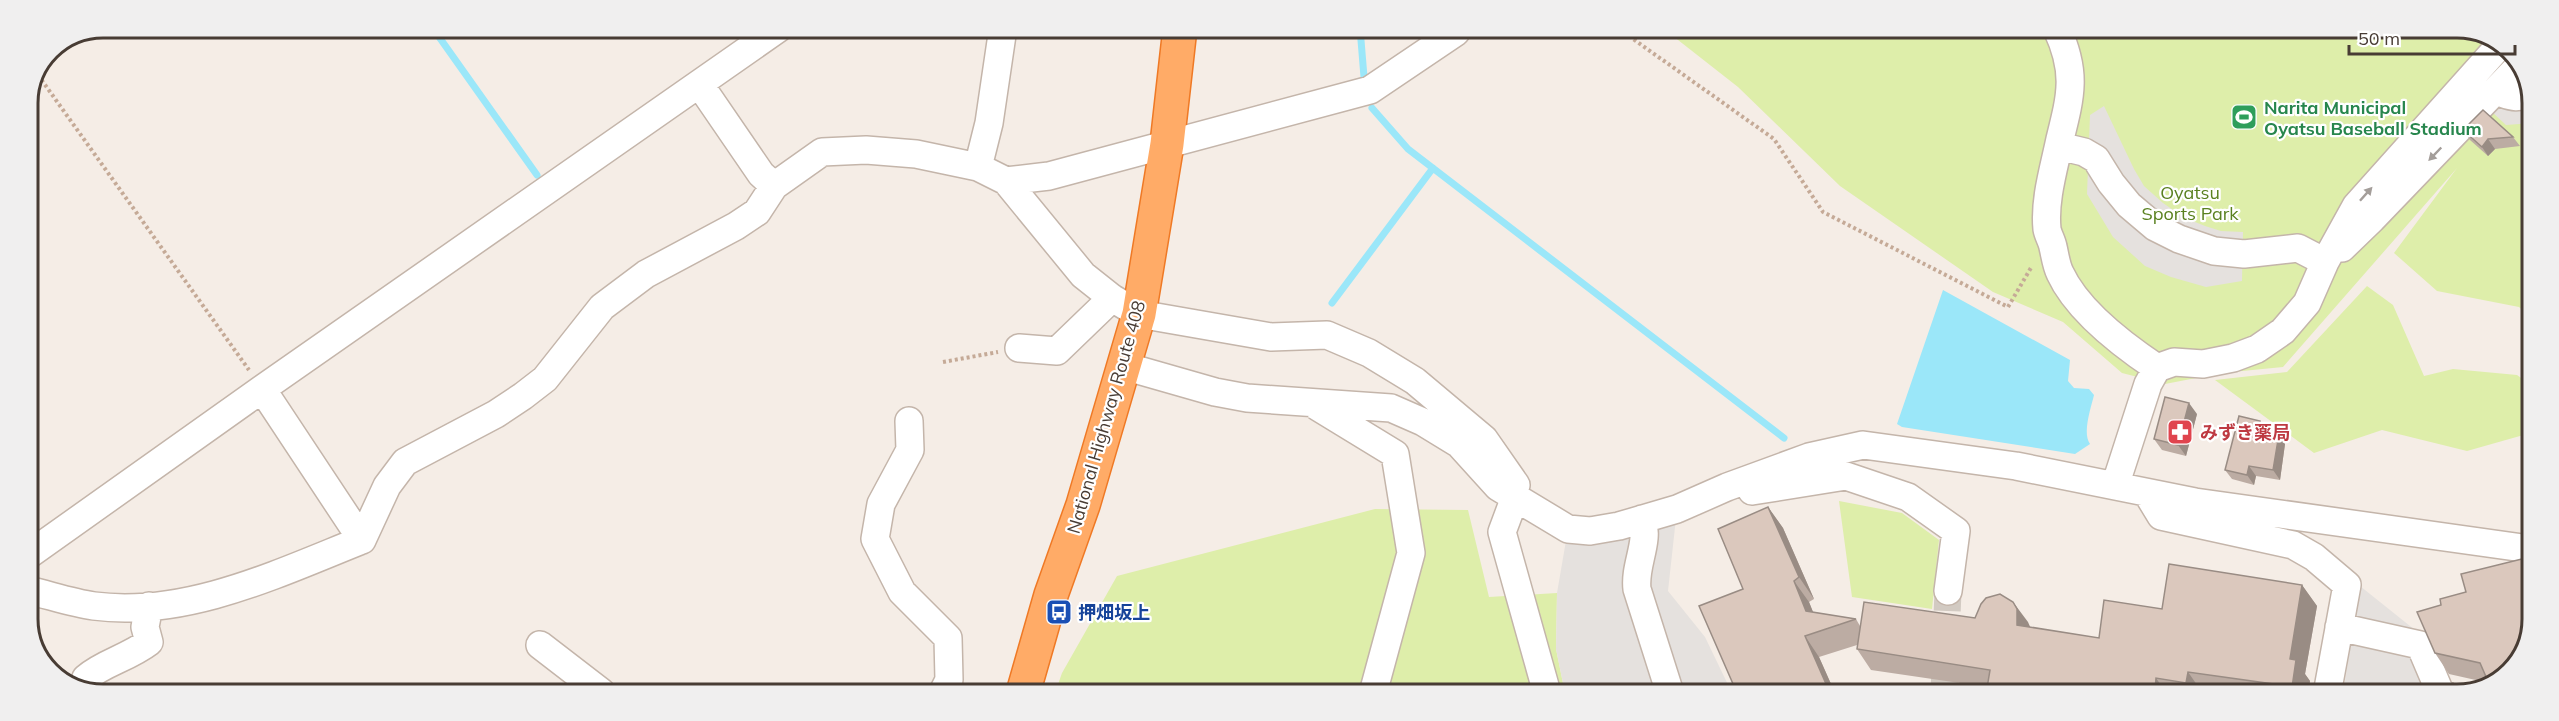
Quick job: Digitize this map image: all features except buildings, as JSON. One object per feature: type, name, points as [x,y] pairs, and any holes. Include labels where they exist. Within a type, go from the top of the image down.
[{"type":"highway","name":"National Highway Route 408","points":[[1026,684],[1052,595],[1083,505],[1124,366],[1126,306],[1167,144],[1179,38]]},
{"type":"street","points":[[38,548],[765,38]]},
{"type":"street","points":[[978,167],[989,123],[1002,38]]},
{"type":"street","points":[[1006,181],[1049,176],[1370,90],[1447,38]]},
{"type":"street","points":[[2060,38],[2067,51],[2071,72],[2069,102],[2048,202],[2048,230],[2060,273],[2079,302],[2128,349],[2157,368]]},
{"type":"street","points":[[2115,486],[2148,384],[2157,368],[2174,362],[2203,364],[2233,358],[2257,349],[2283,331],[2307,303],[2325,262],[2356,206],[2495,50]]},
{"type":"street","points":[[2325,262],[2373,219],[2514,71]]},
{"type":"street","points":[[700,85],[761,174],[774,186]]},
{"type":"street","points":[[2495,91],[2513,98],[2521,97]]},
{"type":"street","points":[[2059,146],[2084,152],[2096,159],[2129,206],[2155,227],[2179,239],[2214,251],[2244,254],[2298,248],[2325,262]]},
{"type":"street","points":[[38,593],[93,606],[136,608],[149,606],[220,594],[362,540],[387,486],[405,462],[496,414],[523,396],[544,379],[602,307],[646,274],[750,217],[757,212],[774,186],[822,152],[866,150],[916,154],[978,167],[1006,181],[1083,275],[1126,306],[1271,337],[1327,335],[1369,353],[1415,381],[1484,439],[1523,502]]},
{"type":"street","points":[[1019,348],[1057,351],[1126,306]]},
{"type":"street","points":[[1124,366],[1215,392],[1247,398],[1390,408],[1423,422],[1459,444],[1498,487],[1568,529],[1590,531],[1642,519],[1677,509],[1727,487],[1809,457],[1863,445],[2016,466],[2195,502],[2522,548]]},
{"type":"street","points":[[262,389],[362,540]]},
{"type":"street","points":[[1314,404],[1395,454],[1411,553],[1375,684]]},
{"type":"street","points":[[909,421],[910,450],[881,504],[875,539],[902,592],[948,638],[949,680],[947,684]]},
{"type":"street","points":[[1727,487],[1753,491],[1846,476],[1908,497],[1956,531],[1948,591]]},
{"type":"street","points":[[2147,493],[2161,516],[2293,545],[2314,557],[2347,585],[2329,684]]},
{"type":"street","points":[[1523,502],[1502,532],[1544,684]]},
{"type":"street","points":[[1642,519],[1646,532],[1635,575],[1637,589],[1667,684]]},
{"type":"street","points":[[1635,575],[1644,582],[1681,684]]},
{"type":"street","points":[[1014,684],[1052,595]]},
{"type":"street","points":[[86,681],[86,678],[94,671],[132,655],[148,642],[145,627],[149,606]]},
{"type":"street","points":[[2339,627],[2420,645],[2437,684]]},
{"type":"street","points":[[540,645],[591,684]]},
{"type":"path","points":[[1632,38],[1774,139],[1823,212],[2008,308],[2040,252],[2052,244]]},
{"type":"path","points":[[41,80],[262,389]]},
{"type":"path","points":[[943,362],[1019,348]]},
{"type":"green space","name":"Oyatsu Sports Park","points":[[1675,38],[2465,38],[2482,42],[2493,48],[2505,60],[2517,77],[2520,89],[2521,309],[2437,291],[2394,253],[2457,168],[2283,367],[2222,373],[2165,384],[2122,373],[2063,322],[1993,292],[1840,186],[1738,87]]},
{"type":"green space","points":[[2367,286],[2393,305],[2424,376],[2453,369],[2517,375],[2522,378],[2522,436],[2467,451],[2382,430],[2314,453],[2215,380],[2287,372]]},
{"type":"green space","points":[[1839,501],[1902,513],[1939,540],[1932,609],[1852,597]]},
{"type":"green space","points":[[1375,509],[1468,510],[1489,597],[1557,593],[1556,649],[1563,684],[1058,684],[1062,673],[1117,576]]},
{"type":"shaded area","points":[[2519,84],[2521,124],[2506,125],[2492,112]]},
{"type":"shaded area","points":[[2104,106],[2144,186],[2185,218],[2221,231],[2243,232],[2242,281],[2206,287],[2171,277],[2145,266],[2113,237],[2087,194],[2090,115]]},
{"type":"shaded area","points":[[1677,509],[1668,591],[1705,637],[1728,684],[1563,684],[1556,649],[1557,593],[1568,529]]},
{"type":"shaded area","points":[[2360,586],[2425,638],[2442,681],[2449,684],[2345,684]]},
{"type":"water","points":[[1943,290],[2070,360],[2068,381],[2074,388],[2089,389],[2094,395],[2087,427],[2090,444],[2075,454],[1902,427],[1897,424]]},
{"type":"waterway","points":[[440,38],[537,175]]},
{"type":"waterway","points":[[1361,38],[1364,77]]},
{"type":"waterway","points":[[1372,108],[1408,149],[1784,438]]},
{"type":"waterway","points":[[1332,303],[1433,168]]},
{"type":"tunnel","points":[[1944,684],[1948,591]]},
{"type":"place","name":"Narita Municipal Oyatsu Baseball Stadium","points":[[2244,117]]},
{"type":"place","name":"みずき薬局","points":[[2180,432]]},
{"type":"place","name":"押畑坂上","points":[[1059,612]]}]
